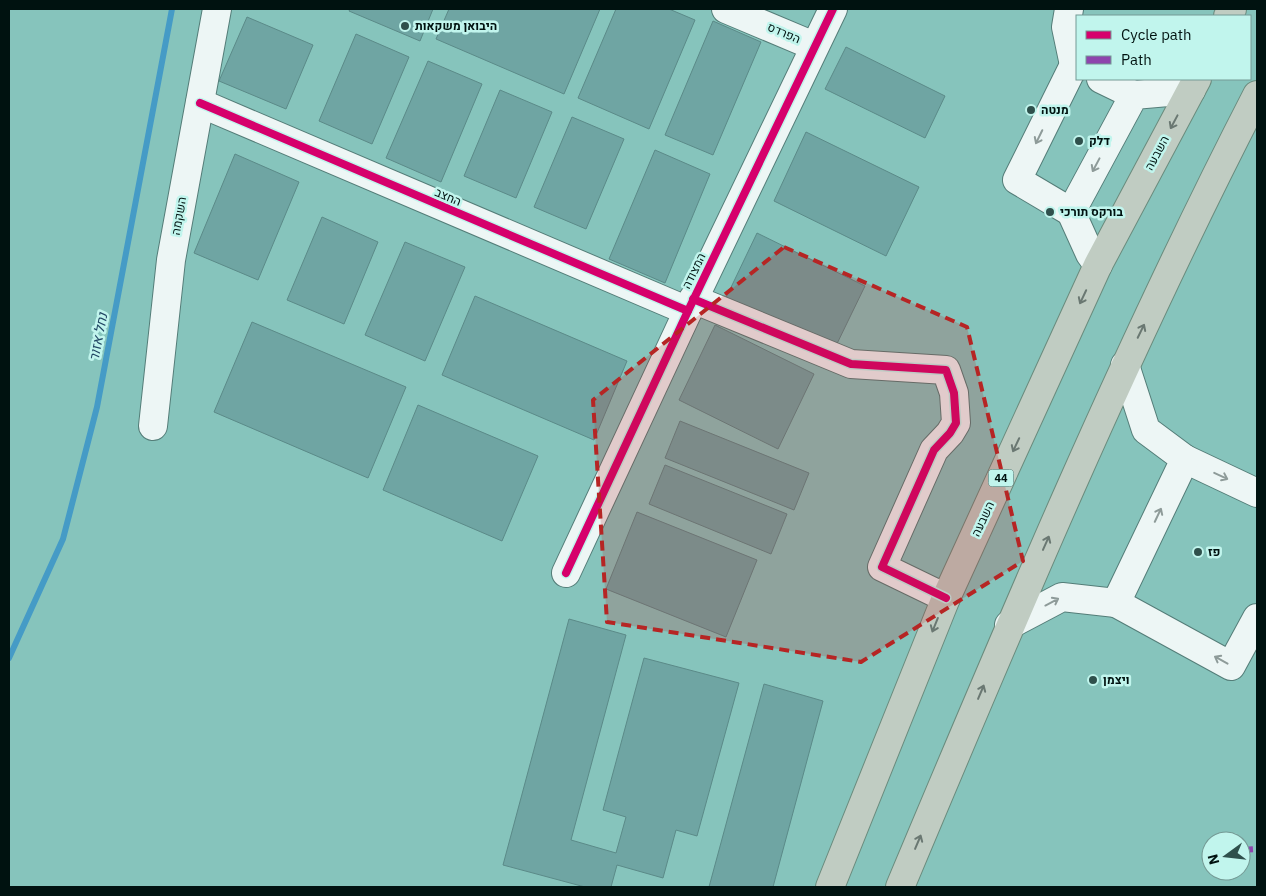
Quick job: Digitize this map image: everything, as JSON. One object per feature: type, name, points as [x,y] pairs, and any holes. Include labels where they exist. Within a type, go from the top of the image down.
[{"type":"highway","name":"השבעה","points":[[830,887],[946,598],[1098,266],[1194,84]]},
{"type":"highway","points":[[900,887],[1009,625],[1125,365],[1257,95]]},
{"type":"street","name":"השקמה","points":[[153,426],[171,260],[217,9]]},
{"type":"street","name":"הפרדס","points":[[726,9],[814,46]]},
{"type":"street","name":"המצודה","points":[[566,573],[814,46],[834,9]]},
{"type":"street","points":[[1070,9],[1066,28],[1075,66],[1018,180],[1071,212],[1090,254],[1098,266]]},
{"type":"street","points":[[1103,80],[1134,95],[1194,84]]},
{"type":"street","points":[[1071,212],[1134,95]]},
{"type":"street","name":"החצב","points":[[200,103],[691,305],[850,364],[946,370],[954,393],[956,423],[950,433],[934,450],[882,567],[946,598]]},
{"type":"street","points":[[1125,365],[1146,430],[1185,459],[1257,493]]},
{"type":"street","points":[[1116,603],[1185,459]]},
{"type":"street","points":[[1009,625],[1062,597],[1116,603],[1231,666],[1257,618]]},
{"type":"highlighted area","points":[[784,247],[967,327],[1023,561],[861,662],[607,622],[593,400]]},
{"type":"building","name":"היבואן משקאות","points":[[350,9],[433,9],[420,41],[349,11]]},
{"type":"building","points":[[449,9],[600,9],[564,94],[436,39]]},
{"type":"building","points":[[616,9],[669,9],[695,20],[649,129],[578,98]]},
{"type":"building","points":[[247,17],[313,45],[286,109],[219,81]]},
{"type":"building","points":[[713,21],[761,42],[713,155],[665,135]]},
{"type":"building","points":[[356,34],[409,57],[372,144],[319,121]]},
{"type":"building","points":[[846,47],[945,96],[925,138],[825,89]]},
{"type":"building","points":[[428,61],[482,84],[441,182],[386,158]]},
{"type":"building","points":[[500,90],[552,112],[516,198],[464,176]]},
{"type":"building","points":[[572,117],[624,139],[586,229],[534,207]]},
{"type":"building","points":[[806,132],[919,187],[886,256],[774,201]]},
{"type":"building","points":[[655,150],[710,174],[665,283],[609,259]]},
{"type":"building","points":[[235,154],[299,182],[258,280],[194,253]]},
{"type":"building","points":[[322,217],[378,242],[344,324],[287,300]]},
{"type":"building","points":[[757,233],[865,286],[832,354],[724,302]]},
{"type":"building","points":[[405,242],[465,267],[425,361],[365,335]]},
{"type":"building","points":[[475,296],[627,361],[594,440],[442,375]]},
{"type":"building","points":[[252,322],[406,387],[368,478],[214,412]]},
{"type":"building","points":[[715,325],[814,374],[778,449],[679,400]]},
{"type":"building","points":[[418,405],[538,456],[502,541],[383,490]]},
{"type":"building","points":[[680,421],[809,473],[794,510],[665,458]]},
{"type":"building","points":[[665,465],[787,514],[771,554],[649,504]]},
{"type":"building","points":[[637,512],[757,560],[726,637],[606,589]]},
{"type":"building","points":[[569,619],[626,635],[571,840],[616,853],[626,817],[603,810],[644,658],[739,683],[697,836],[676,830],[663,878],[617,865],[611,887],[585,887],[503,865]]},
{"type":"building","points":[[764,684],[823,701],[773,887],[709,887]]},
{"type":"waterway","name":"נחל אזור","points":[[9,658],[63,539],[97,407],[172,9]]},
{"type":"marked path","points":[[1251,849],[1257,849]]},
{"type":"cycle path","points":[[566,573],[688,311],[833,9]]},
{"type":"cycle path","points":[[200,103],[688,311]]},
{"type":"cycle path","points":[[693,299],[851,364],[946,370],[954,393],[956,423],[950,433],[934,450],[882,567],[946,598]]},
{"type":"place","name":"היבואן משקאות","points":[[405,26]]},
{"type":"place","name":"מנטה","points":[[1031,110]]},
{"type":"place","name":"דלק","points":[[1079,141]]},
{"type":"place","name":"בורקס תורכי","points":[[1050,212]]},
{"type":"place","name":"פז","points":[[1198,552]]},
{"type":"place","name":"ויצמן","points":[[1093,680]]}]
